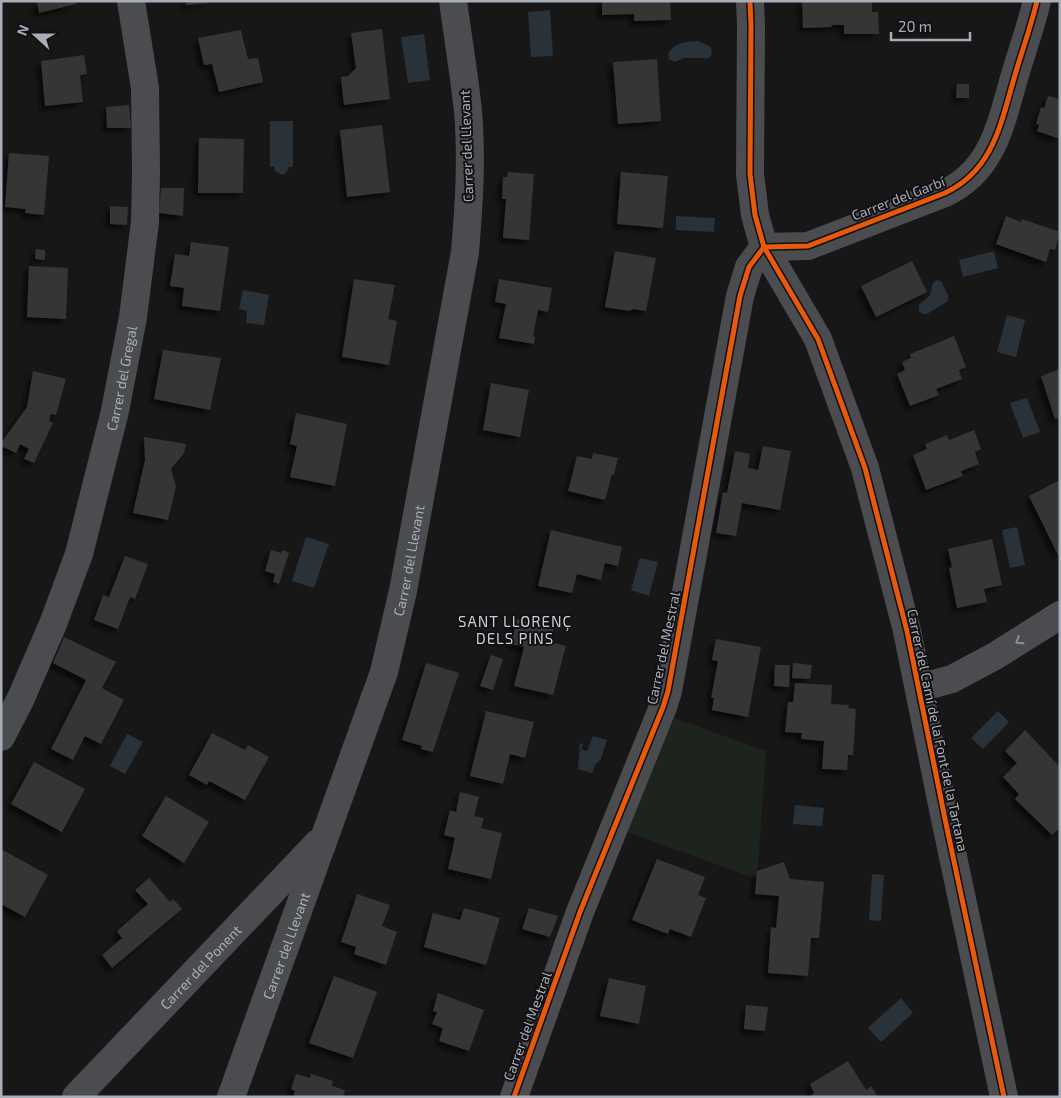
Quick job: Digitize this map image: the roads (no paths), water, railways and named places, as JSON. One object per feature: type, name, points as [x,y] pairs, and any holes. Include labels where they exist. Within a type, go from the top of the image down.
[{"type":"street","name":"Carrer del Gregal","points":[[1,736],[21,698],[79,554],[115,411],[133,317],[145,222],[146,173],[145,88],[131,1]]},
{"type":"street","name":"Carrer del Llevant","points":[[232,1097],[384,672],[408,564],[465,252],[470,168],[468,112],[453,1]]},
{"type":"street","name":"Carrer del Camí de la Font de la Tartana","points":[[750,1],[750,174],[755,215],[764,247],[818,339],[849,421],[870,487],[907,630],[1002,1096]]},
{"type":"street","name":"Carrer del Garbí","points":[[764,247],[808,246],[945,193],[959,186],[973,174],[986,158],[998,133],[1037,1]]},
{"type":"street","name":"Carrer del Mestral","points":[[514,1097],[580,912],[663,708],[668,691],[740,296],[749,267],[764,247]]},
{"type":"street","points":[[919,688],[952,679],[995,656],[1060,615]]},
{"type":"street","name":"Carrer del Ponent","points":[[76,1097],[324,836]]},
{"type":"district","name":"SANT LLORENÇ DELS PINS","points":[[515,630]]}]
